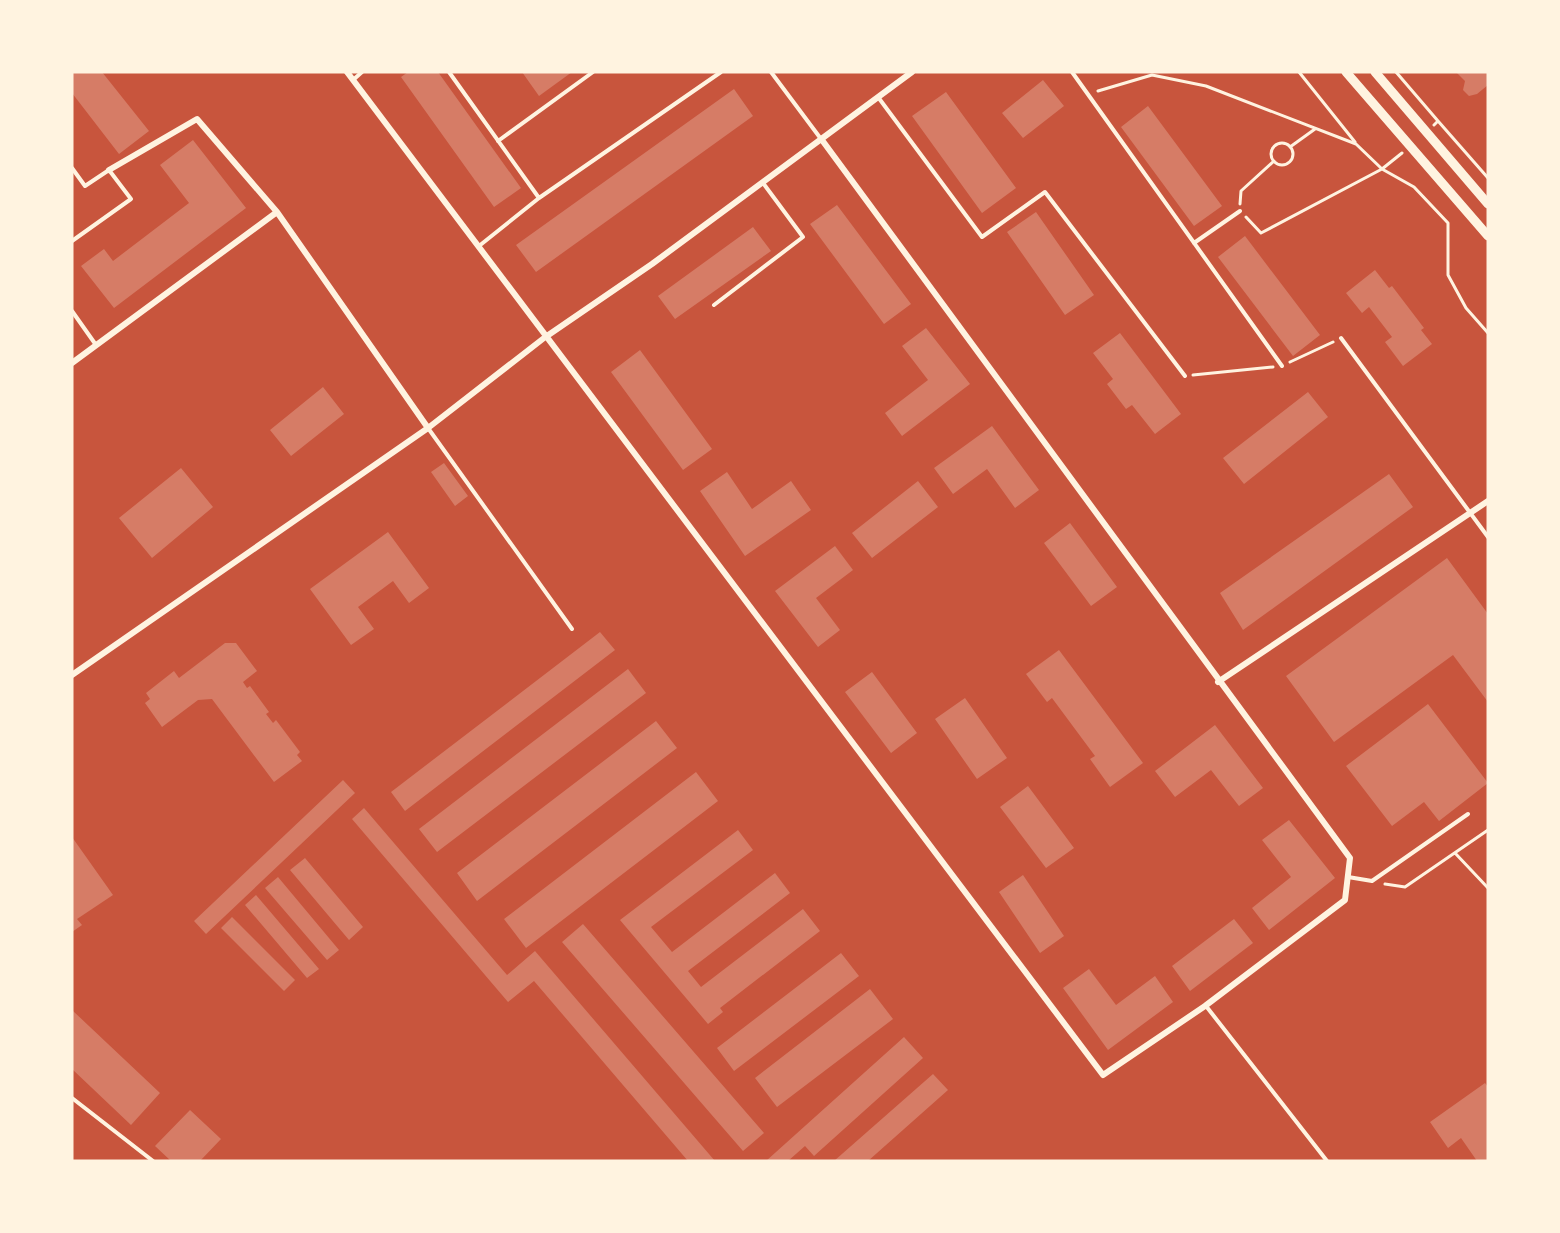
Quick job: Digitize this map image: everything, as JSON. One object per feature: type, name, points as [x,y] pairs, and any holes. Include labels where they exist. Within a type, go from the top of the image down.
[{"type":"main road","points":[[1346,72],[1488,236]]},
{"type":"main road","points":[[1375,72],[1488,204]]},
{"type":"street","points":[[347,72],[479,246],[544,338],[1103,1075],[1205,1006],[1345,900],[1350,858],[1218,682],[822,140]]},
{"type":"street","points":[[73,672],[428,428],[544,338],[652,264],[912,72]]},
{"type":"street","points":[[109,170],[197,119],[277,212],[428,428]]},
{"type":"street","points":[[72,363],[277,212]]},
{"type":"street","points":[[1218,682],[1488,501]]},
{"type":"lane","points":[[352,80],[363,72]]},
{"type":"lane","points":[[449,72],[539,198]]},
{"type":"lane","points":[[498,141],[592,72]]},
{"type":"lane","points":[[479,246],[539,198],[721,72]]},
{"type":"lane","points":[[771,72],[822,140]]},
{"type":"lane","points":[[1072,72],[1282,366]]},
{"type":"lane","points":[[878,96],[982,237],[1045,192],[1185,376]]},
{"type":"lane","points":[[72,168],[85,186],[109,170],[131,199],[72,241]]},
{"type":"lane","points":[[714,304],[802,237],[763,183]]},
{"type":"lane","points":[[1194,243],[1240,211]]},
{"type":"lane","points":[[72,311],[96,345]]},
{"type":"lane","points":[[1341,338],[1488,537]]},
{"type":"lane","points":[[428,428],[572,629]]},
{"type":"lane","points":[[1348,877],[1372,882],[1468,814]]},
{"type":"lane","points":[[1205,1006],[1327,1161]]},
{"type":"lane","points":[[72,1098],[153,1161]]},
{"type":"path","points":[[1299,72],[1356,144],[1382,169],[1414,187],[1448,223],[1448,275],[1466,308],[1488,333]]},
{"type":"path","points":[[1396,72],[1488,178]]},
{"type":"path","points":[[1087,94],[1152,75],[1206,86],[1356,144]]},
{"type":"path","points":[[1426,131],[1438,121]]},
{"type":"path","points":[[1290,147],[1316,128]]},
{"type":"path","points":[[1284,144],[1290,147],[1293,153],[1289,162],[1280,165],[1274,161],[1271,154],[1274,147],[1284,144]]},
{"type":"path","points":[[1274,161],[1241,192],[1240,211],[1261,233],[1382,169],[1410,146]]},
{"type":"path","points":[[1185,376],[1282,366],[1341,338]]},
{"type":"path","points":[[1372,882],[1405,887],[1488,830]]},
{"type":"path","points":[[1455,853],[1488,888]]},
{"type":"building","points":[[72,72],[102,72],[149,131],[119,154],[72,93]]},
{"type":"building","points":[[408,72],[438,72],[521,188],[494,207],[401,77]]},
{"type":"building","points":[[522,72],[572,72],[539,96]]},
{"type":"building","points":[[1456,72],[1488,72],[1488,85],[1477,94],[1469,96],[1463,90],[1465,81]]},
{"type":"building","points":[[1043,80],[1064,106],[1023,138],[1002,113]]},
{"type":"building","points":[[734,89],[753,116],[536,272],[516,245]]},
{"type":"building","points":[[946,92],[1016,188],[982,213],[912,116]]},
{"type":"building","points":[[1148,106],[1222,206],[1194,226],[1121,127]]},
{"type":"building","points":[[193,140],[246,208],[114,308],[81,266],[104,249],[113,261],[189,203],[160,165]]},
{"type":"building","points":[[837,205],[911,304],[884,324],[810,224]]},
{"type":"building","points":[[1036,212],[1094,295],[1065,315],[1007,232]]},
{"type":"building","points":[[753,227],[771,251],[675,319],[658,296]]},
{"type":"building","points":[[1245,236],[1320,335],[1293,356],[1218,257]]},
{"type":"building","points":[[1375,270],[1389,288],[1392,286],[1424,328],[1421,330],[1432,344],[1403,366],[1385,342],[1392,337],[1369,307],[1362,313],[1346,293]]},
{"type":"building","points":[[926,328],[970,384],[902,436],[885,413],[928,380],[902,346]]},
{"type":"building","points":[[1120,333],[1181,414],[1155,434],[1132,405],[1126,409],[1107,384],[1113,379],[1093,353]]},
{"type":"building","points":[[640,350],[712,449],[683,470],[611,372]]},
{"type":"building","points":[[323,387],[344,414],[291,456],[270,430]]},
{"type":"building","points":[[1308,392],[1328,417],[1244,484],[1223,458]]},
{"type":"building","points":[[992,426],[1039,490],[1015,508],[987,469],[953,494],[934,468]]},
{"type":"building","points":[[444,463],[468,496],[455,506],[431,472]]},
{"type":"building","points":[[181,468],[213,507],[152,558],[119,518]]},
{"type":"building","points":[[727,472],[752,509],[791,481],[811,510],[745,556],[700,491]]},
{"type":"building","points":[[1389,474],[1413,507],[1243,630],[1220,593]]},
{"type":"building","points":[[918,481],[938,507],[872,558],[852,533]]},
{"type":"building","points":[[1070,523],[1117,587],[1091,606],[1044,543]]},
{"type":"building","points":[[388,532],[429,588],[409,603],[393,581],[358,607],[374,629],[351,645],[310,589]]},
{"type":"building","points":[[835,546],[853,570],[816,598],[840,630],[818,647],[775,591]]},
{"type":"building","points":[[1447,558],[1488,614],[1488,702],[1453,655],[1334,742],[1286,676]]},
{"type":"building","points":[[600,632],[615,650],[405,811],[391,792]]},
{"type":"building","points":[[225,643],[236,643],[257,671],[243,682],[247,688],[250,686],[269,712],[266,714],[273,723],[276,720],[300,752],[297,755],[302,761],[274,782],[212,699],[198,700],[162,727],[145,703],[150,699],[146,693],[174,671],[179,678]]},
{"type":"building","points":[[1059,650],[1143,763],[1110,787],[1090,759],[1095,756],[1052,698],[1047,702],[1026,674]]},
{"type":"building","points":[[628,669],[646,693],[437,852],[419,829]]},
{"type":"building","points":[[872,672],[917,733],[891,753],[845,692]]},
{"type":"building","points":[[965,698],[1007,758],[977,779],[935,719]]},
{"type":"building","points":[[1428,704],[1488,783],[1439,821],[1424,802],[1392,826],[1346,766]]},
{"type":"building","points":[[656,721],[677,748],[477,901],[457,873]]},
{"type":"building","points":[[1215,725],[1263,788],[1239,806],[1211,770],[1175,797],[1155,771]]},
{"type":"building","points":[[696,772],[718,801],[526,948],[504,919]]},
{"type":"building","points":[[343,780],[355,793],[206,934],[194,921]]},
{"type":"building","points":[[1028,786],[1074,848],[1046,868],[1000,807]]},
{"type":"building","points":[[364,808],[507,975],[535,951],[715,1161],[688,1161],[534,981],[508,1002],[352,819]]},
{"type":"building","points":[[1289,820],[1335,878],[1269,930],[1252,908],[1291,877],[1262,840]]},
{"type":"building","points":[[738,830],[753,850],[651,927],[672,952],[775,873],[790,893],[688,971],[701,987],[803,909],[820,931],[720,1008],[723,1012],[708,1024],[620,920]]},
{"type":"building","points":[[72,837],[113,895],[77,919],[82,925],[72,932]]},
{"type":"building","points":[[305,858],[363,927],[349,940],[290,870]]},
{"type":"building","points":[[1023,875],[1064,936],[1040,953],[999,892]]},
{"type":"building","points":[[278,877],[339,950],[327,960],[265,888]]},
{"type":"building","points":[[256,895],[319,969],[307,978],[245,905]]},
{"type":"building","points":[[232,917],[295,980],[284,991],[221,928]]},
{"type":"building","points":[[1234,919],[1253,943],[1190,991],[1172,966]]},
{"type":"building","points":[[583,924],[764,1133],[743,1151],[562,942]]},
{"type":"building","points":[[841,953],[859,976],[734,1071],[717,1048]]},
{"type":"building","points":[[1089,969],[1116,1005],[1155,976],[1173,1002],[1108,1050],[1063,988]]},
{"type":"building","points":[[870,989],[893,1019],[777,1107],[755,1078]]},
{"type":"building","points":[[72,1010],[160,1093],[131,1125],[72,1069]]},
{"type":"building","points":[[904,1037],[923,1058],[814,1156],[805,1146],[788,1161],[766,1161]]},
{"type":"building","points":[[933,1074],[948,1090],[868,1161],[834,1161]]},
{"type":"building","points":[[1485,1083],[1488,1087],[1488,1161],[1477,1161],[1461,1138],[1448,1148],[1430,1122]]},
{"type":"building","points":[[190,1110],[221,1139],[200,1161],[171,1161],[155,1146]]}]
